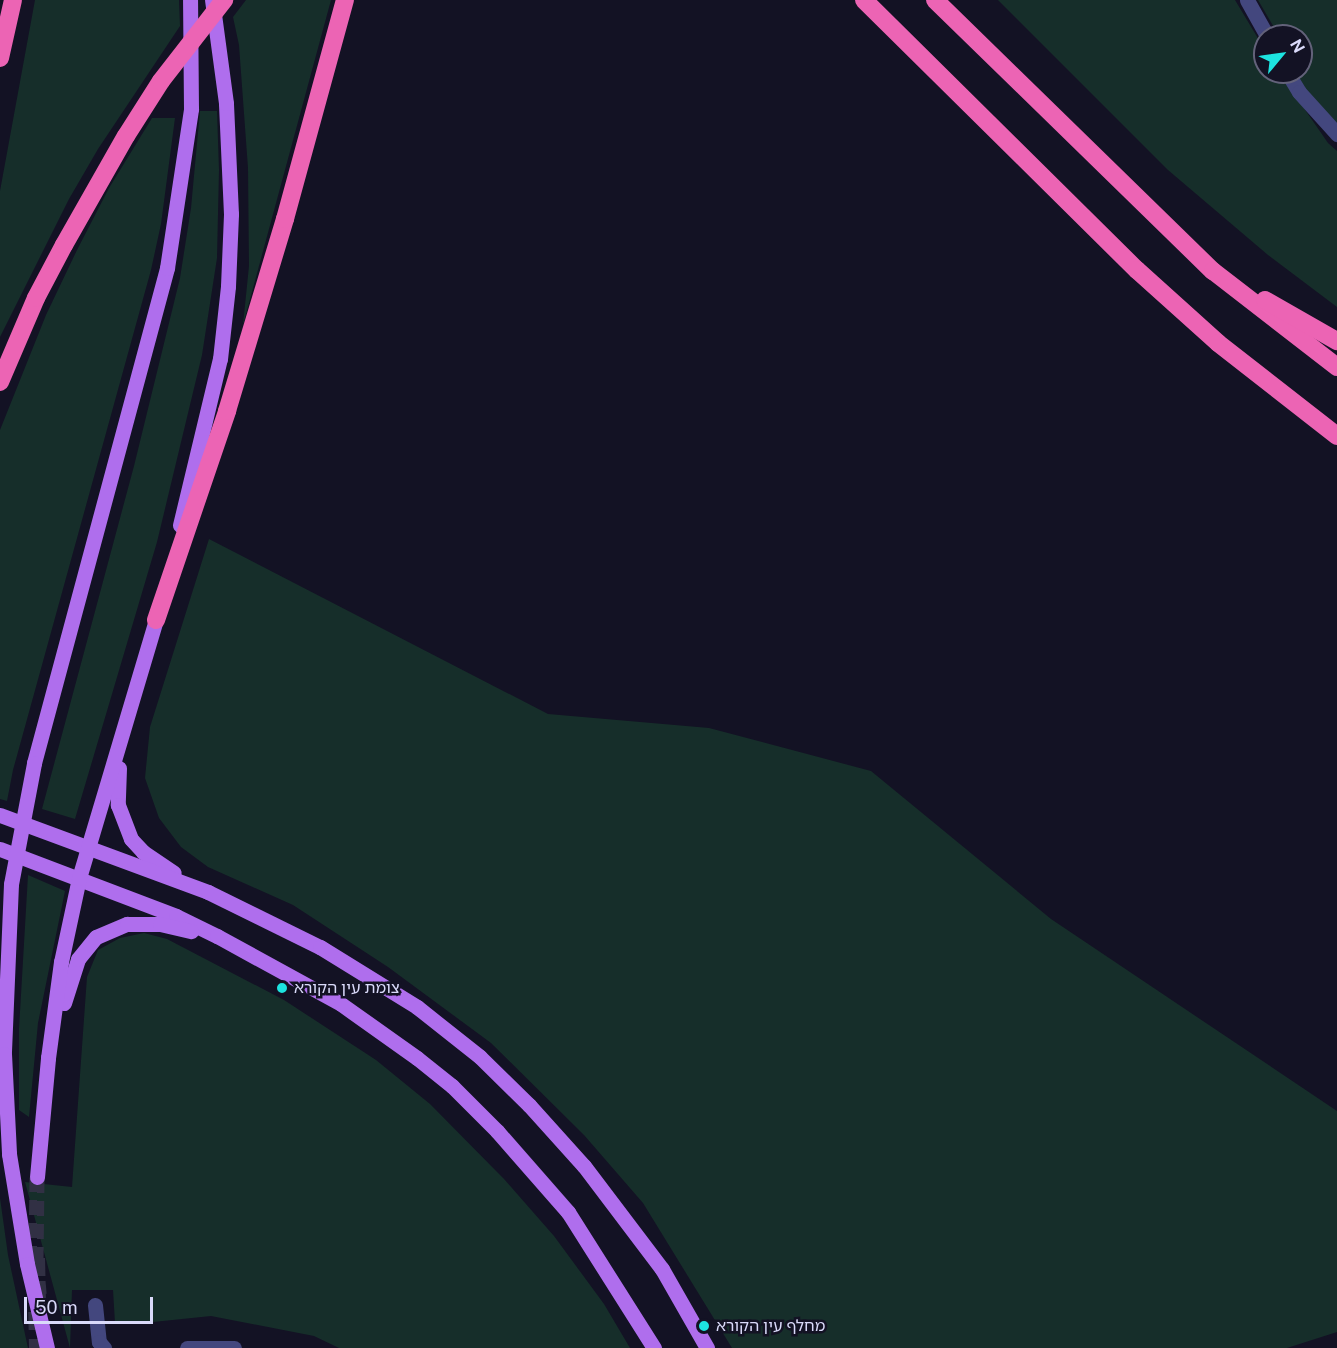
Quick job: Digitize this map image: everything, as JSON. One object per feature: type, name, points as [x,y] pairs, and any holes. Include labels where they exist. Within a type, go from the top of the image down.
[{"type":"highway","points":[[0,28],[4,0]]},
{"type":"highway","points":[[0,58],[13,0]]},
{"type":"highway","points":[[0,382],[27,318],[64,245],[126,136],[161,81],[224,0]]},
{"type":"highway","points":[[156,620],[227,411],[285,219],[345,0]]},
{"type":"highway","points":[[864,0],[1137,270],[1218,343],[1337,436]]},
{"type":"highway","points":[[935,0],[1213,270],[1337,367]]},
{"type":"highway","points":[[1213,270],[1337,341]]},
{"type":"main road","points":[[47,1348],[27,1264],[9,1154],[4,1054],[11,884],[34,763],[167,268],[184,169],[190,109],[189,0]]},
{"type":"main road","points":[[37,1176],[48,1058],[61,962],[79,878],[156,620],[213,390],[228,286],[231,214],[226,103],[212,0]]},
{"type":"main road","points":[[121,739],[118,805],[131,839],[159,864],[208,892]]},
{"type":"main road","points":[[0,815],[208,892],[277,924],[370,976],[417,1007],[480,1058],[529,1105],[584,1166],[628,1221],[662,1269],[707,1348]]},
{"type":"main road","points":[[0,849],[176,916],[217,936],[341,1004],[452,1086],[497,1131],[568,1212],[654,1348]]},
{"type":"main road","points":[[48,1058],[78,959],[96,937],[127,924],[160,924],[217,936]]},
{"type":"lane","points":[[1247,0],[1261,24]]},
{"type":"lane","points":[[1294,84],[1337,134]]},
{"type":"lane","points":[[95,1305],[99,1342],[104,1348]]},
{"type":"lane","points":[[187,1348],[234,1348]]},
{"type":"green space","points":[[35,0],[179,0],[180,26],[98,149],[69,199],[0,337],[0,191]]},
{"type":"green space","points":[[246,0],[331,0],[243,325],[249,266],[248,168],[239,45],[233,17]]},
{"type":"green space","points":[[998,0],[1235,0],[1253,30],[1253,84],[1287,84],[1328,143],[1337,151],[1337,307],[1268,255],[1168,170]]},
{"type":"green space","points":[[1258,0],[1337,0],[1337,123],[1307,96],[1302,84],[1313,84],[1313,24],[1272,24]]},
{"type":"green space","points":[[200,111],[217,111],[219,170],[217,258],[202,355],[157,542],[75,819],[42,809],[134,466],[180,278],[191,208]]},
{"type":"green space","points":[[152,118],[175,118],[161,224],[151,270],[13,770],[7,801],[0,799],[0,430],[46,315],[77,250],[109,188]]},
{"type":"green space","points":[[209,539],[548,714],[709,728],[871,771],[1051,919],[1337,1111],[1337,1332],[1287,1348],[732,1348],[643,1203],[584,1135],[491,1043],[388,967],[293,905],[208,867],[181,847],[159,818],[145,778],[150,727]]},
{"type":"green space","points":[[28,875],[65,891],[38,1023],[29,1117],[19,1110],[19,1029]]},
{"type":"green space","points":[[144,933],[167,939],[284,1000],[376,1060],[430,1104],[504,1179],[554,1236],[604,1304],[630,1348],[339,1348],[314,1336],[211,1316],[115,1323],[113,1290],[72,1290],[70,1348],[25,1182],[72,1187],[87,977],[98,950],[120,938]]},
{"type":"green space","points":[[0,1198],[8,1255],[28,1348],[0,1348]]},
{"type":"tunnel","points":[[37,1177],[36,1258],[39,1294]]},
{"type":"tunnel","points":[[36,1258],[38,1348]]},
{"type":"place","name":"צומת עין הקורא","points":[[282,988]]},
{"type":"place","name":"מחלף עין הקורא","points":[[704,1326]]}]
